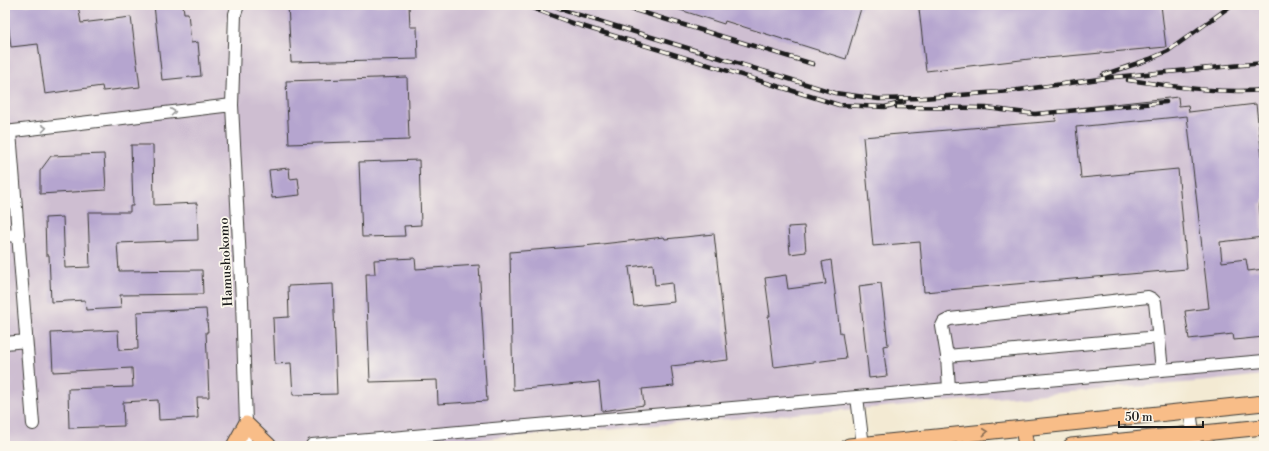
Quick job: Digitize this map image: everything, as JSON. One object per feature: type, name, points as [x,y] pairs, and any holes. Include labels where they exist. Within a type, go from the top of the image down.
[{"type":"main road","points":[[858,445],[1264,403]]},
{"type":"main road","points":[[234,446],[246,424],[269,446]]},
{"type":"main road","points":[[1071,446],[1166,437],[1195,440],[1220,432],[1264,427]]},
{"type":"main road","points":[[1023,428],[1026,446]]},
{"type":"main road","points":[[1204,446],[1210,439],[1220,432]]},
{"type":"main road","points":[[1166,437],[1181,446]]},
{"type":"street","name":"Hamushokomo","points":[[238,5],[235,14],[232,105],[246,424],[245,446]]},
{"type":"street","points":[[33,424],[18,236],[7,132],[232,105]]},
{"type":"street","points":[[5,235],[18,236]]},
{"type":"street","points":[[949,389],[947,356],[942,326],[944,322],[950,319],[1148,297],[1155,302],[1162,370]]},
{"type":"street","points":[[947,356],[1159,337]]},
{"type":"street","points":[[5,343],[26,341]]},
{"type":"street","points":[[312,445],[1264,361]]},
{"type":"street","points":[[857,397],[858,445]]},
{"type":"street","points":[[1190,411],[1195,440]]},
{"type":"shaded area","points":[[5,5],[1264,5],[1264,375],[1208,381],[395,446],[5,446]]},
{"type":"building","points":[[6,5],[78,5],[81,23],[131,17],[140,87],[103,91],[102,86],[45,94],[38,44],[11,47]]},
{"type":"building","points":[[154,5],[183,5],[184,13],[188,13],[191,43],[198,42],[201,76],[162,80]]},
{"type":"building","points":[[288,5],[409,5],[410,27],[417,27],[418,59],[291,62]]},
{"type":"building","points":[[672,5],[862,5],[846,59],[725,21],[724,24],[671,7]]},
{"type":"building","points":[[951,5],[1161,5],[1166,47],[1047,57],[926,71],[919,9]]},
{"type":"building","points":[[407,77],[409,140],[289,144],[286,81]]},
{"type":"building","points":[[1178,97],[1179,106],[1188,105],[1189,112],[1256,104],[1264,175],[1264,203],[1259,203],[1263,237],[1220,242],[1222,262],[1246,259],[1248,271],[1264,269],[1264,337],[1234,340],[1233,334],[1189,339],[1185,311],[1209,308],[1187,116],[1076,127],[1081,178],[1178,169],[1187,269],[924,292],[920,242],[873,246],[863,137],[1056,121],[1055,112],[1077,108]]},
{"type":"building","points":[[131,145],[153,145],[154,205],[197,203],[198,240],[117,243],[119,271],[202,270],[203,294],[120,295],[121,308],[86,310],[85,300],[51,302],[49,255],[46,255],[45,218],[63,217],[65,268],[90,267],[88,212],[130,212],[130,206],[133,206]]},
{"type":"building","points":[[104,154],[106,190],[40,194],[40,171],[51,156]]},
{"type":"building","points":[[419,160],[421,225],[404,226],[405,236],[362,237],[359,162]]},
{"type":"building","points":[[289,168],[290,179],[298,178],[300,195],[272,198],[269,170]]},
{"type":"building","points":[[804,226],[806,252],[790,254],[788,227]]},
{"type":"building","points":[[714,234],[728,360],[671,366],[674,386],[642,389],[644,405],[602,411],[599,382],[513,390],[510,252],[584,246],[664,237],[665,239]],"holes":[[[653,264],[655,285],[672,283],[674,302],[634,306],[629,267]]]},
{"type":"building","points":[[415,258],[416,269],[479,265],[487,401],[438,404],[437,380],[370,382],[366,274],[375,274],[374,260]]},
{"type":"building","points":[[831,260],[840,333],[842,333],[846,358],[774,367],[765,278],[786,275],[788,289],[826,284],[822,262]]},
{"type":"building","points":[[881,283],[888,345],[883,346],[887,376],[869,378],[859,286]]},
{"type":"building","points":[[333,284],[337,394],[293,395],[291,363],[275,364],[273,318],[289,317],[288,286]]},
{"type":"building","points":[[206,309],[208,332],[206,332],[209,397],[197,397],[198,418],[159,420],[158,400],[123,402],[124,426],[69,428],[68,389],[133,387],[132,368],[53,372],[51,333],[118,330],[119,350],[138,349],[137,312]]},
{"type":"railway","points":[[524,5],[572,23],[839,105],[885,107],[904,102]]},
{"type":"railway","points":[[553,5],[566,11],[835,93],[879,99],[923,98],[1011,91],[1114,77],[1264,63]]},
{"type":"railway","points":[[618,5],[813,64]]},
{"type":"railway","points":[[1103,75],[1150,59],[1168,51],[1232,5]]},
{"type":"railway","points":[[1128,80],[1213,90],[1264,90]]},
{"type":"railway","points":[[897,107],[986,108],[1035,114],[1166,102]]}]
